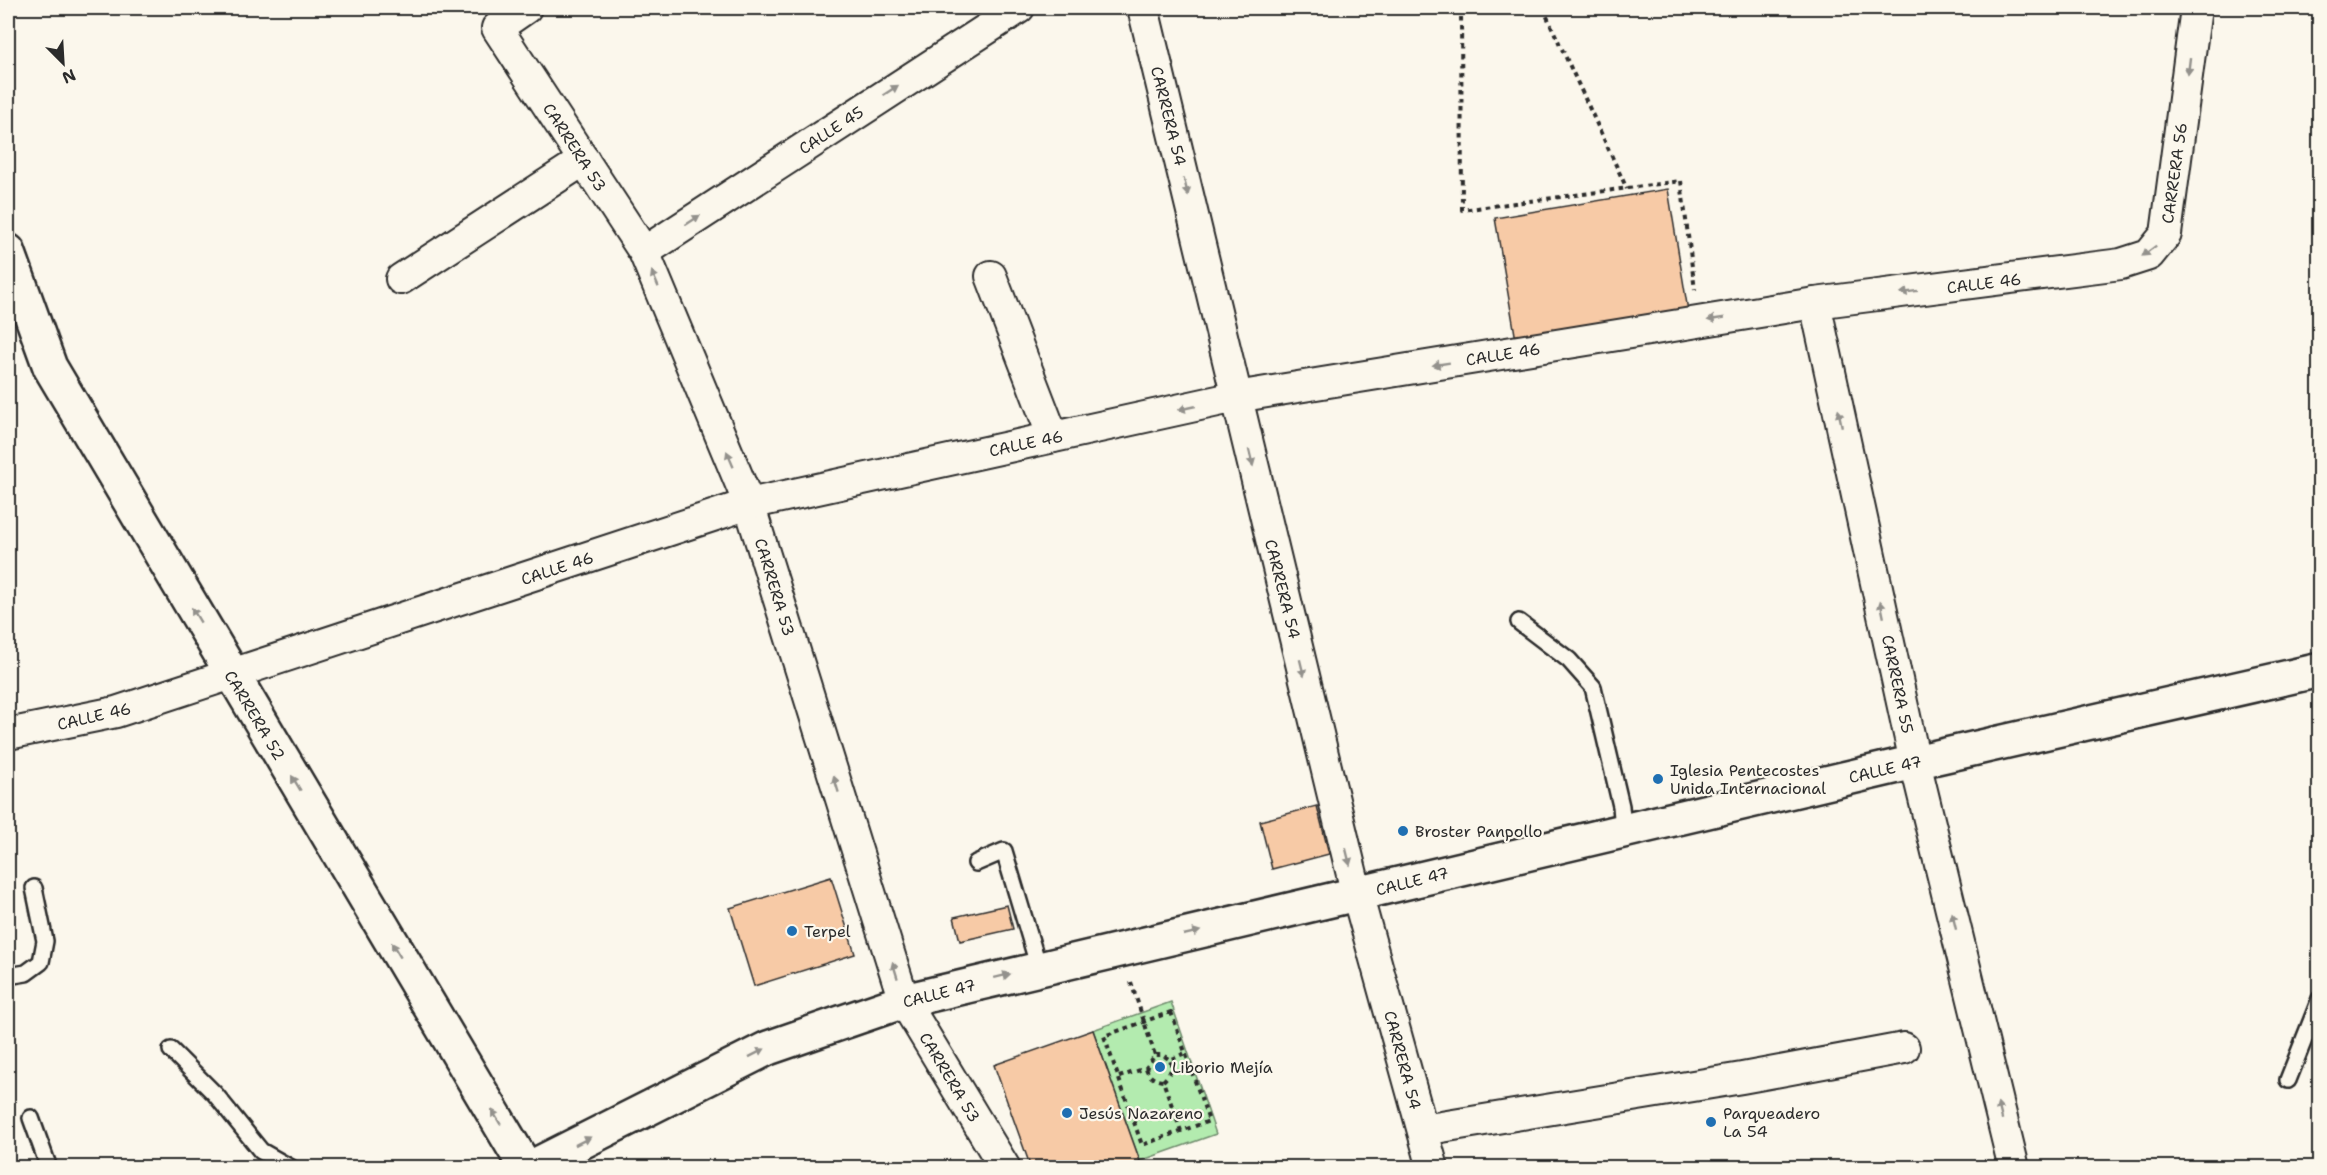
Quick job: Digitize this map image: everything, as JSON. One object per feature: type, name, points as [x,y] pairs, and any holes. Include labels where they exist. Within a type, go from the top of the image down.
[{"type":"main road","name":"CARRERA 52","points":[[8,251],[50,368],[528,1167]]},
{"type":"main road","name":"CALLE 47","points":[[528,1167],[768,1048],[904,1001],[1358,895],[1623,830],[2319,670]]},
{"type":"street","name":"CARRERA 53","points":[[526,8],[497,28],[644,252],[749,504],[904,1001],[1005,1167]]},
{"type":"street","name":"CALLE 45","points":[[644,252],[1018,8]]},
{"type":"street","name":"CARRERA 54","points":[[1143,8],[1358,895],[1433,1167]]},
{"type":"street","name":"CARRERA 56","points":[[2072,272],[2121,264],[2148,255],[2166,234],[2196,8]]},
{"type":"street","points":[[400,279],[584,160]]},
{"type":"street","name":"CALLE 46","points":[[8,735],[116,712],[749,504],[1236,397],[1815,303],[2072,272]]},
{"type":"street","points":[[991,276],[1053,437]]},
{"type":"street","name":"CARRERA 55","points":[[1815,303],[1915,762],[2014,1167]]},
{"type":"street","points":[[1423,1130],[1742,1078],[1904,1048]]},
{"type":"lane","points":[[1519,622],[1569,660],[1593,687],[1621,806],[1623,830]]},
{"type":"lane","points":[[976,863],[1004,851],[1039,968]]},
{"type":"lane","points":[[8,976],[26,973],[41,962],[45,941],[34,888]]},
{"type":"lane","points":[[2288,1080],[2318,1004]]},
{"type":"lane","points":[[171,1050],[215,1094],[261,1150],[291,1167]]},
{"type":"lane","points":[[32,1118],[49,1167]]},
{"type":"path","points":[[1461,8],[1462,210],[1681,181],[1700,322]]},
{"type":"path","points":[[1543,8],[1627,189]]},
{"type":"path","points":[[1171,1012],[1209,1121],[1142,1145],[1104,1036],[1143,1022],[1171,1012]]},
{"type":"path","points":[[1143,1022],[1155,1055]]},
{"type":"path","points":[[1170,1060],[1185,1053]]},
{"type":"path","points":[[1155,1055],[1163,1055],[1170,1060],[1172,1065],[1170,1073],[1163,1081]]},
{"type":"path","points":[[1119,1077],[1146,1068],[1155,1055]]},
{"type":"path","points":[[1146,1068],[1148,1075],[1155,1080],[1163,1081]]},
{"type":"path","points":[[1163,1081],[1181,1131]]},
{"type":"green space","name":"Liborio Mejía","points":[[1171,1002],[1216,1134],[1140,1161],[1093,1030]]},
{"type":"building","points":[[1668,189],[1689,317],[1517,346],[1495,218]]},
{"type":"building","points":[[1317,806],[1329,854],[1272,869],[1260,821]]},
{"type":"building","name":"Terpel","points":[[831,877],[855,954],[754,986],[730,908]]},
{"type":"building","points":[[1007,905],[1013,929],[960,941],[954,917]]},
{"type":"building","name":"Jesús Nazareno","points":[[1093,1030],[1140,1161],[1121,1168],[1031,1168],[994,1065]]},
{"type":"place","name":"Iglesia Pentecostes Unida Internacional","points":[[1658,779]]},
{"type":"place","name":"Broster Panpollo","points":[[1403,831]]},
{"type":"place","name":"Terpel","points":[[792,931]]},
{"type":"place","name":"Liborio Mejía","points":[[1160,1067]]},
{"type":"place","name":"Jesús Nazareno","points":[[1067,1113]]},
{"type":"place","name":"Parqueadero La 54","points":[[1711,1122]]}]
